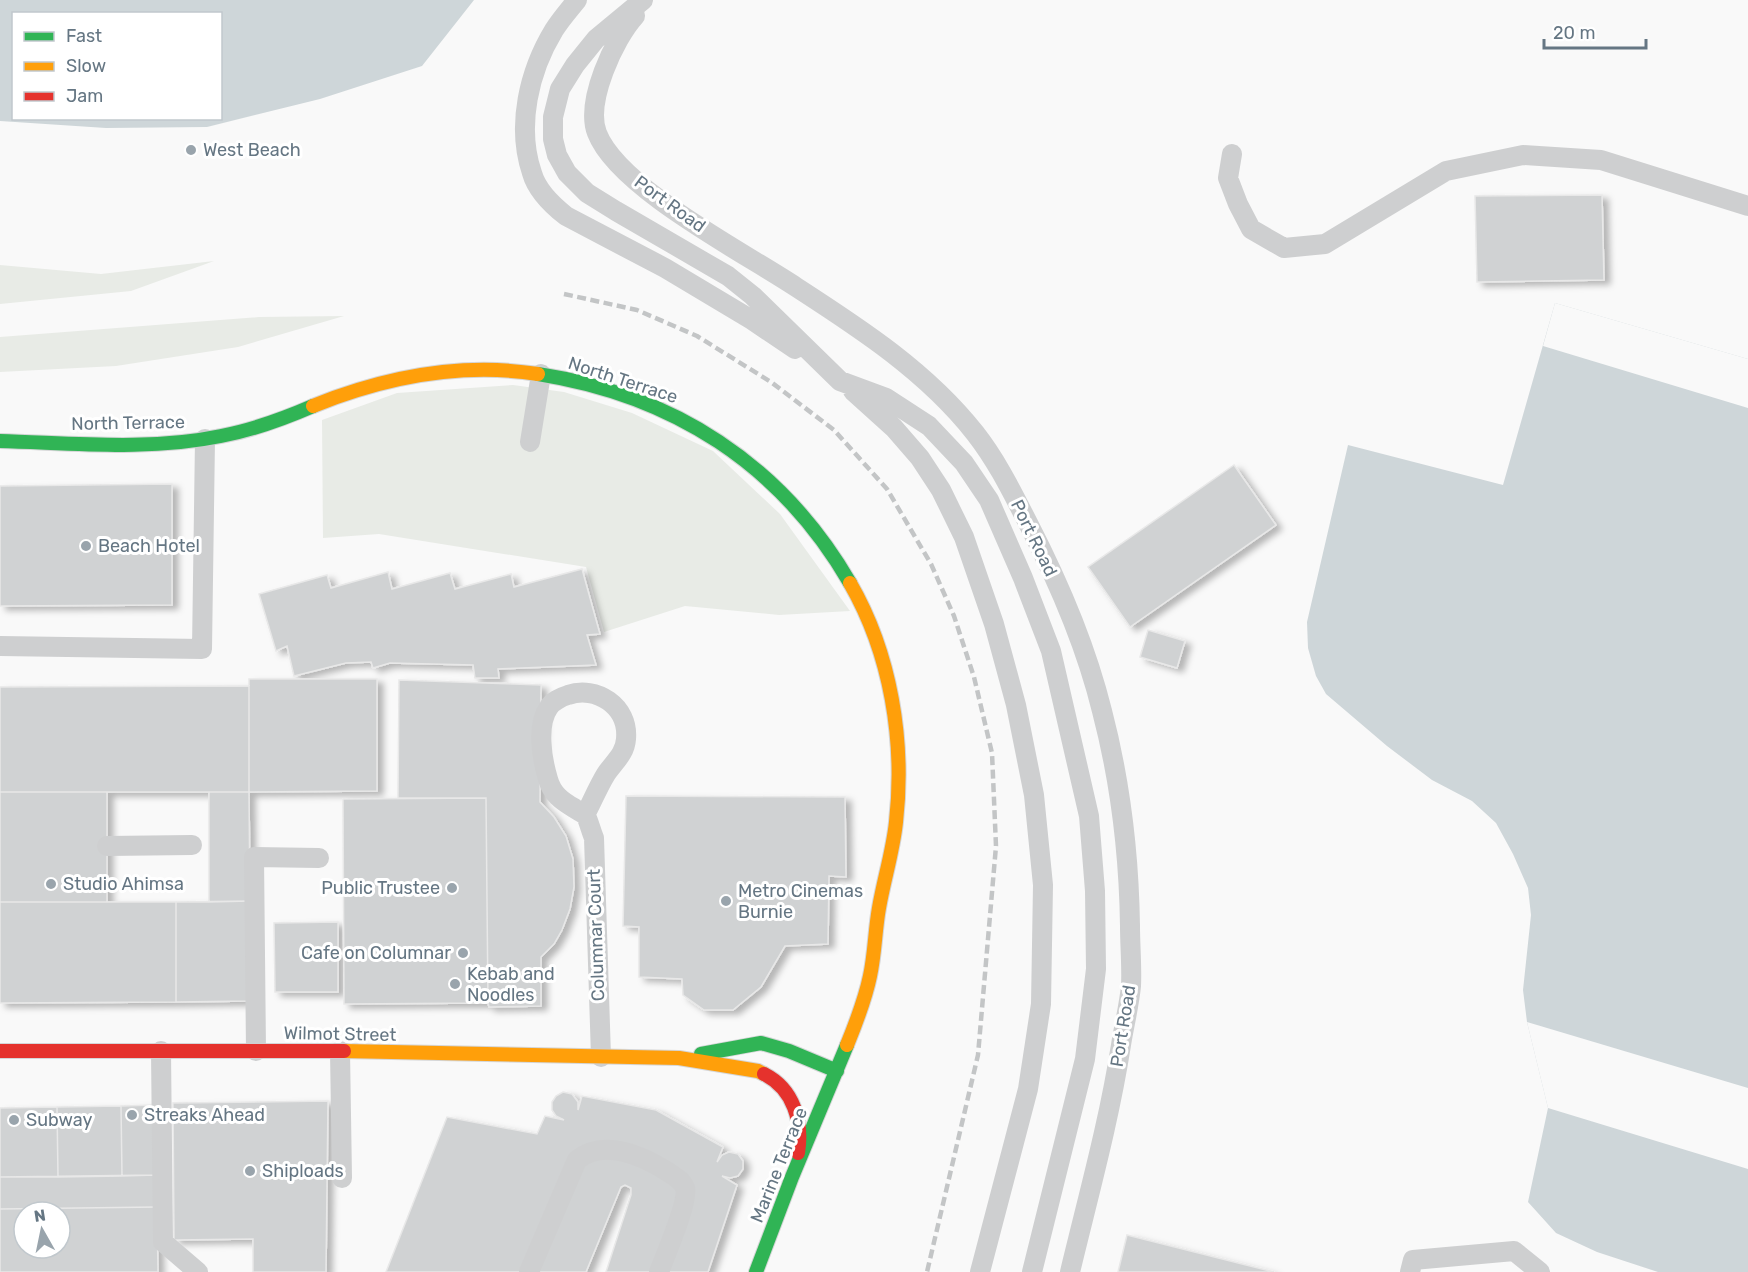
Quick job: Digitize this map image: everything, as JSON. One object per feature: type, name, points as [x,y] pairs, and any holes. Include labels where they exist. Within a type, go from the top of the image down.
[{"type":"street","name":"North Terrace","points":[[0,441],[158,443],[205,439],[248,431],[331,399],[424,374],[490,370],[541,374],[608,389],[659,406],[696,425],[729,448],[767,479],[813,530],[840,566],[864,608],[890,689],[898,742],[899,786],[896,822],[877,916],[871,972],[855,1025],[837,1071]]},
{"type":"street","name":"Wilmot Street","points":[[679,1058],[761,1043],[789,1051],[837,1071]]},
{"type":"street","name":"Wilmot Street","points":[[0,1051],[340,1051],[679,1058],[758,1071],[778,1082],[790,1098],[798,1117],[800,1146],[795,1166]]},
{"type":"street","name":"Marine Terrace","points":[[756,1272],[795,1166],[837,1071]]},
{"type":"lane","name":"Port Road","points":[[577,0],[555,29],[543,52],[527,104],[526,148],[532,174],[540,189],[554,207],[566,216],[665,268],[752,320],[840,381],[886,398],[930,426],[964,463],[989,500],[1023,578],[1051,651],[1089,816],[1095,891],[1095,969],[1085,1059],[1032,1272]]},
{"type":"lane","name":"Port Road","points":[[642,0],[597,39],[575,65],[560,89],[553,117],[553,139],[557,155],[567,172],[587,193],[728,276],[745,289],[840,381],[894,428],[920,458],[941,490],[964,537],[994,624],[1016,705],[1034,795],[1043,885],[1041,1004],[1028,1089],[980,1272]]},
{"type":"lane","name":"Port Road","points":[[648,0],[622,30],[606,64],[596,102],[595,130],[608,154],[638,184],[694,223],[794,285],[865,333],[915,370],[946,401],[974,432],[998,465],[1042,551],[1076,627],[1102,711],[1120,806],[1129,891],[1131,986],[1106,1122],[1070,1272]]},
{"type":"lane","points":[[1232,154],[1228,178],[1251,229],[1284,248],[1325,244],[1446,171],[1523,155],[1601,160],[1748,207]]},
{"type":"lane","points":[[530,442],[541,374]]},
{"type":"lane","points":[[0,646],[202,649],[205,439]]},
{"type":"lane","points":[[577,692],[594,693],[606,697],[621,716],[626,737],[623,753],[606,774],[585,815],[558,799],[552,790],[546,770],[542,740],[542,721],[549,706],[562,697],[577,692]]},
{"type":"lane","name":"Columnar Court","points":[[585,815],[594,838],[601,1057]]},
{"type":"lane","points":[[107,846],[192,844]]},
{"type":"lane","points":[[256,1051],[254,857],[319,858]]},
{"type":"lane","points":[[161,1051],[163,1242],[198,1272]]},
{"type":"lane","points":[[340,1051],[342,1178]]},
{"type":"lane","points":[[529,1272],[577,1160],[600,1150],[628,1152],[659,1167],[681,1182],[686,1190],[682,1208],[659,1272]]},
{"type":"lane","points":[[1410,1272],[1413,1260],[1514,1251],[1540,1272]]},
{"type":"shaded area","points":[[0,0],[474,0],[422,66],[320,99],[207,127],[106,128],[0,121]]},
{"type":"shaded area","points":[[214,261],[131,291],[0,304],[0,265],[101,274]]},
{"type":"shaded area","points":[[1555,303],[1748,359],[1748,1272],[1658,1272],[1597,1252],[1556,1233],[1528,1202],[1548,1108],[1527,1022],[1523,990],[1531,915],[1528,888],[1496,823],[1472,801],[1432,780],[1387,746],[1326,694],[1316,676],[1308,648],[1307,622],[1348,445],[1503,485]]},
{"type":"shaded area","points":[[344,316],[238,347],[116,366],[0,372],[0,337],[259,317]]},
{"type":"shaded area","points":[[513,385],[564,392],[632,413],[713,451],[780,514],[850,611],[779,615],[685,606],[604,632],[586,567],[379,534],[323,538],[322,420],[397,393]]},
{"type":"pier","points":[[1555,303],[1748,359],[1748,408],[1543,346]]},
{"type":"pier","points":[[1527,1022],[1748,1088],[1748,1169],[1548,1108]]},
{"type":"building","points":[[1602,195],[1604,280],[1477,282],[1475,196]]},
{"type":"building","points":[[1234,465],[1276,525],[1130,627],[1088,567]]},
{"type":"building","name":"Beach Hotel","points":[[172,484],[172,605],[0,606],[0,486]]},
{"type":"building","points":[[582,569],[600,634],[587,635],[596,665],[498,669],[499,678],[475,678],[473,665],[390,663],[373,668],[371,662],[346,663],[294,676],[287,646],[276,651],[259,594],[327,575],[331,588],[388,572],[392,589],[450,573],[455,589],[511,574],[514,587]]},
{"type":"building","points":[[1148,630],[1185,641],[1177,668],[1140,657]]},
{"type":"building","points":[[249,679],[377,679],[377,791],[249,792]]},
{"type":"building","points":[[399,680],[541,685],[540,802],[554,817],[566,836],[573,859],[574,887],[570,909],[562,930],[554,944],[541,957],[541,1006],[489,1007],[486,798],[398,798]]},
{"type":"building","points":[[249,686],[249,792],[0,792],[0,687]]},
{"type":"building","points":[[0,792],[107,792],[107,902],[0,902]]},
{"type":"building","points":[[209,792],[249,792],[250,901],[209,902]]},
{"type":"building","name":"Metro Cinemas Burnie","points":[[626,796],[845,797],[846,877],[829,876],[828,944],[785,946],[761,987],[733,1010],[704,1010],[683,995],[682,979],[639,977],[639,927],[623,926]]},
{"type":"building","points":[[486,798],[488,1003],[344,1004],[343,799]]},
{"type":"building","points":[[250,901],[250,1001],[176,1002],[176,902]]},
{"type":"building","points":[[0,902],[176,902],[176,1002],[0,1003]]},
{"type":"building","points":[[338,922],[338,992],[275,992],[274,923]]},
{"type":"building","points":[[563,1092],[572,1094],[578,1102],[578,1110],[582,1096],[656,1110],[723,1147],[717,1162],[722,1155],[729,1152],[738,1154],[743,1161],[743,1169],[738,1176],[730,1178],[722,1176],[737,1185],[708,1272],[606,1272],[631,1195],[631,1188],[625,1185],[621,1187],[586,1272],[386,1272],[447,1117],[537,1134],[545,1116],[564,1120],[556,1116],[552,1110],[552,1102]]},
{"type":"building","name":"Shiploads","points":[[328,1101],[326,1272],[253,1272],[253,1239],[174,1240],[173,1103]]},
{"type":"building","points":[[154,1105],[155,1175],[122,1176],[121,1106]]},
{"type":"building","points":[[121,1106],[122,1176],[58,1177],[57,1107]]},
{"type":"building","points":[[57,1107],[58,1177],[0,1177],[0,1108]]},
{"type":"building","points":[[155,1175],[157,1207],[72,1208],[72,1200],[12,1200],[12,1209],[0,1209],[0,1177]]},
{"type":"building","points":[[157,1207],[158,1272],[0,1272],[0,1209],[12,1209],[12,1260],[72,1260],[72,1208]]},
{"type":"building","points":[[1127,1235],[1274,1272],[1118,1272]]},
{"type":"railway","points":[[564,294],[637,310],[697,336],[771,382],[834,430],[887,489],[931,564],[954,616],[974,677],[992,753],[996,846],[978,1055],[927,1272]]},
{"type":"traffic: fast","points":[[538,374],[587,384],[634,399],[678,418],[719,442],[757,470],[791,503],[822,541],[850,583]]},
{"type":"traffic: fast","points":[[0,441],[111,445],[194,441],[233,434],[279,420],[313,406]]},
{"type":"traffic: fast","points":[[701,1054],[761,1043],[789,1051],[837,1071]]},
{"type":"traffic: fast","points":[[756,1272],[792,1177],[847,1045]]},
{"type":"traffic: slow","points":[[313,406],[368,387],[452,371],[509,371],[538,374]]},
{"type":"traffic: slow","points":[[847,1045],[863,1003],[870,976],[879,908],[895,833],[898,791],[896,730],[885,668],[876,639],[850,583]]},
{"type":"traffic: slow","points":[[344,1051],[679,1058],[758,1071],[764,1074]]},
{"type":"traffic: jam","points":[[0,1051],[344,1051]]},
{"type":"traffic: jam","points":[[764,1074],[783,1088],[794,1108],[799,1130],[798,1153]]},
{"type":"place","name":"West Beach","points":[[191,150]]},
{"type":"place","name":"Beach Hotel","points":[[86,546]]},
{"type":"place","name":"Studio Ahimsa","points":[[51,884]]},
{"type":"place","name":"Public Trustee","points":[[452,888]]},
{"type":"place","name":"Metro Cinemas Burnie","points":[[726,901]]},
{"type":"place","name":"Cafe on Columnar","points":[[463,953]]},
{"type":"place","name":"Kebab and Noodles","points":[[455,984]]},
{"type":"place","name":"Streaks Ahead","points":[[132,1115]]},
{"type":"place","name":"Subway","points":[[14,1120]]},
{"type":"place","name":"Shiploads","points":[[250,1171]]}]
